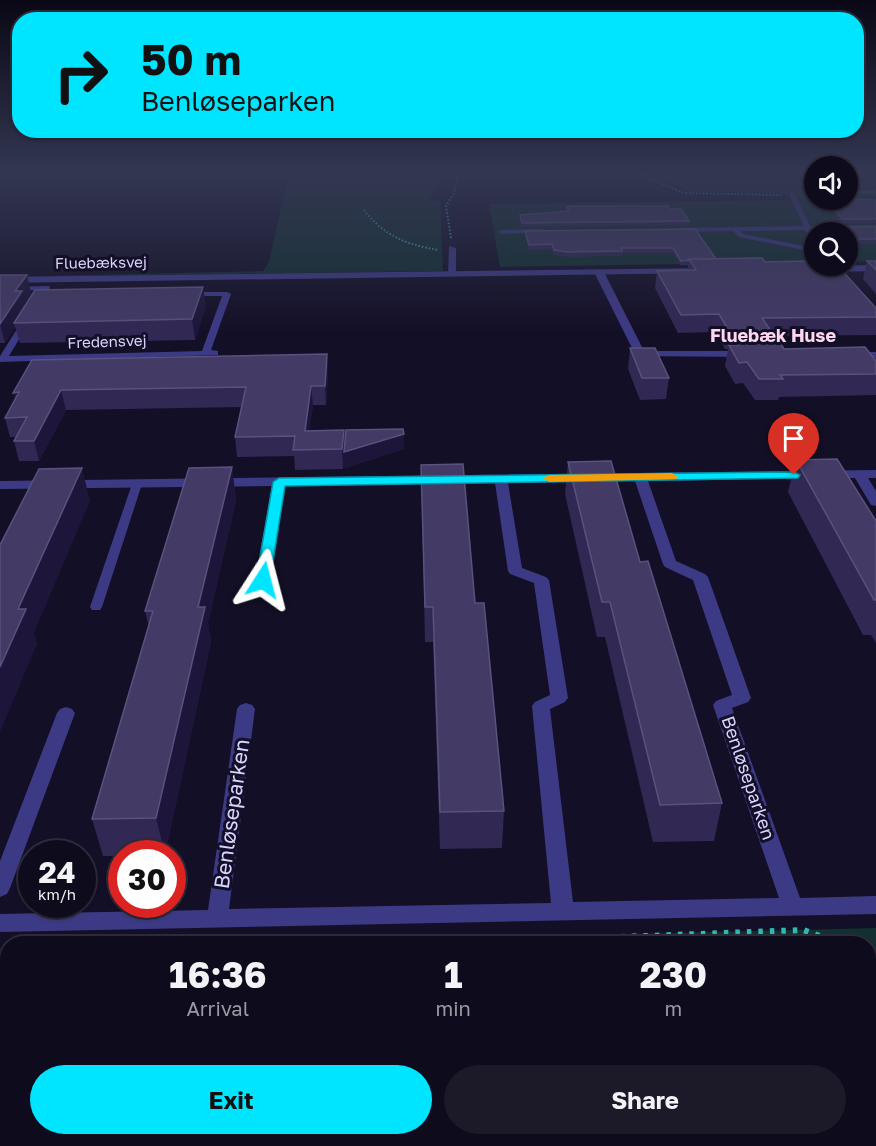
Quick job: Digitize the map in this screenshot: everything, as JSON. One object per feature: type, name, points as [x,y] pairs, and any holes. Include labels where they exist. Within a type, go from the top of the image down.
[{"type":"street","points":[[858,268],[876,268]]},
{"type":"street","name":"Fluebæksvej","points":[[0,280],[714,270]]},
{"type":"street","points":[[599,272],[640,354],[758,354]]},
{"type":"street","points":[[841,355],[876,355]]},
{"type":"street","points":[[860,474],[876,502]]},
{"type":"street","points":[[0,485],[876,474]]},
{"type":"street","name":"Benløseparken","points":[[640,477],[670,564],[700,577],[742,698],[722,705],[793,907]]},
{"type":"street","points":[[501,479],[515,571],[540,580],[559,698],[541,706],[563,912]]},
{"type":"street","points":[[263,580],[279,482]]},
{"type":"street","name":"Benløseparken","points":[[217,919],[246,709]]},
{"type":"street","points":[[0,888],[66,713]]},
{"type":"street","points":[[0,923],[876,904]]},
{"type":"lane","points":[[858,227],[876,227]]},
{"type":"lane","points":[[664,230],[804,228]]},
{"type":"lane","points":[[735,229],[741,236],[804,248]]},
{"type":"lane","points":[[501,232],[547,231]]},
{"type":"lane","points":[[452,249],[452,274]]},
{"type":"lane","points":[[0,288],[46,288],[2,359]]},
{"type":"lane","name":"Fredensvej","points":[[2,359],[210,353],[227,294],[181,294]]},
{"type":"lane","points":[[42,296],[53,296]]},
{"type":"lane","points":[[96,607],[137,484]]},
{"type":"path","points":[[375,226],[393,238],[419,247],[452,249],[449,226]]},
{"type":"path","points":[[645,936],[803,930],[820,936]]},
{"type":"green space","points":[[277,226],[441,226],[443,271],[0,277],[263,271],[269,262]]},
{"type":"green space","points":[[493,226],[804,226],[804,262],[500,267]]},
{"type":"green space","points":[[858,226],[876,226],[876,261],[858,262]]},
{"type":"green space","points":[[876,928],[876,936],[536,936]]},
{"type":"building","points":[[858,227],[876,227],[876,239],[858,239]]},
{"type":"building","points":[[695,229],[716,259],[681,261],[673,248],[621,248],[622,251],[567,252],[554,250],[552,244],[529,245],[525,231]]},
{"type":"building","points":[[762,258],[765,262],[804,261],[804,276],[847,276],[876,308],[876,317],[762,318],[771,331],[729,331],[719,314],[681,315],[657,271],[696,270],[689,259]]},
{"type":"building","points":[[867,261],[876,261],[876,270]]},
{"type":"building","points":[[0,275],[27,275],[15,291],[22,291],[0,324]]},
{"type":"building","points":[[203,287],[192,319],[14,323],[35,290]]},
{"type":"building","points":[[735,339],[778,339],[784,349],[865,347],[876,361],[876,374],[780,375],[783,379],[759,379],[747,362],[739,363],[729,345],[738,345]]},
{"type":"building","points":[[630,348],[655,348],[669,378],[642,378]]},
{"type":"building","points":[[327,354],[325,386],[311,386],[305,431],[344,430],[342,449],[293,450],[295,436],[235,437],[246,387],[61,390],[34,441],[14,441],[27,417],[5,418],[19,392],[13,393],[32,360]]},
{"type":"building","points":[[403,429],[404,434],[344,452],[346,430]]},
{"type":"building","points":[[837,459],[876,521],[876,600],[796,460]]},
{"type":"building","points":[[611,461],[640,562],[648,561],[722,803],[660,805],[610,602],[602,602],[568,462]]},
{"type":"building","points":[[463,464],[475,603],[484,603],[504,811],[440,812],[433,607],[425,607],[421,465]]},
{"type":"building","points":[[232,467],[198,607],[205,607],[156,818],[92,819],[153,611],[145,611],[189,468]]},
{"type":"building","points":[[82,468],[18,609],[26,609],[0,667],[0,545],[39,469]]},
{"type":"slow traffic","points":[[549,478],[672,477]]},
{"type":"district","name":"Fluebæk Huse","points":[[773,336]]},
{"type":"route","points":[[263,580],[279,482],[794,475]]}]
